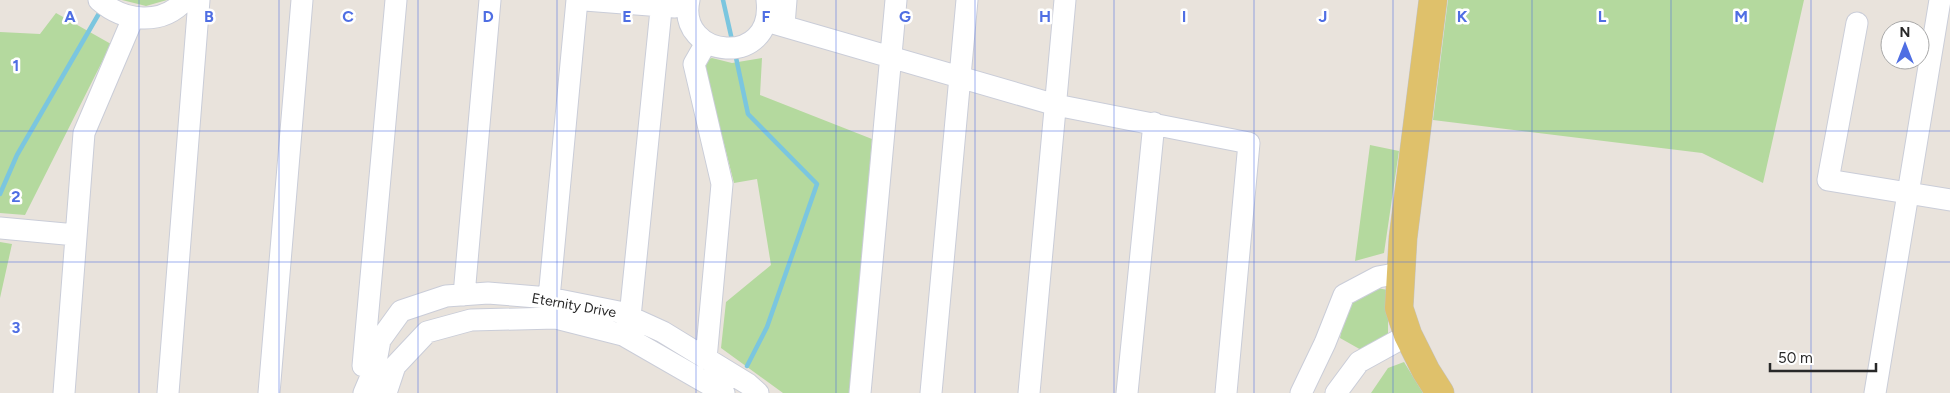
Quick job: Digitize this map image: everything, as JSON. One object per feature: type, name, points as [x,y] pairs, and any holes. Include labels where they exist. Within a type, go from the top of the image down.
[{"type":"main road","points":[[1433,0],[1400,273],[1400,308],[1408,335],[1426,371],[1440,393]]},
{"type":"street","points":[[102,2],[116,12],[133,18],[150,18],[172,11],[185,0]]},
{"type":"street","points":[[168,393],[199,0]]},
{"type":"street","points":[[269,393],[302,0]]},
{"type":"street","points":[[363,393],[396,0]]},
{"type":"street","points":[[464,295],[490,0]]},
{"type":"street","points":[[549,298],[578,0]]},
{"type":"street","points":[[585,0],[689,4],[695,31],[706,42],[730,49],[746,45],[759,35],[786,0]]},
{"type":"street","points":[[860,393],[896,0]]},
{"type":"street","points":[[931,393],[967,0]]},
{"type":"street","points":[[1030,393],[1065,0]]},
{"type":"street","points":[[1874,393],[1940,0]]},
{"type":"street","points":[[630,317],[662,3]]},
{"type":"street","points":[[773,15],[891,59],[1056,105],[1249,143],[1226,393]]},
{"type":"street","points":[[64,393],[84,133],[133,18]]},
{"type":"street","points":[[1857,23],[1828,180],[1950,200]]},
{"type":"street","points":[[706,42],[694,64],[722,184],[706,359]]},
{"type":"street","points":[[1128,393],[1154,123]]},
{"type":"street","points":[[4,229],[76,235]]},
{"type":"street","points":[[1301,393],[1325,343],[1344,295],[1378,277],[1400,273]]},
{"type":"street","name":"Eternity Drive","points":[[363,393],[375,366],[380,340],[401,311],[446,296],[488,293],[549,298],[619,312],[663,332],[758,393]]},
{"type":"street","name":"Eternity Drive","points":[[386,393],[395,366],[427,332],[471,320],[556,318],[623,335],[724,393]]},
{"type":"street","points":[[1336,393],[1359,362],[1408,335]]},
{"type":"green space","points":[[122,0],[167,0],[146,6]]},
{"type":"green space","points":[[1448,0],[1804,0],[1763,183],[1702,153],[1433,120]]},
{"type":"green space","points":[[56,13],[111,44],[25,215],[0,213],[0,32],[40,34]]},
{"type":"green space","points":[[712,58],[732,63],[762,58],[760,95],[872,139],[851,393],[783,393],[721,348],[726,302],[771,265],[757,179],[734,183],[705,69],[708,59]]},
{"type":"green space","points":[[1370,145],[1399,151],[1384,253],[1355,261]]},
{"type":"green space","points":[[0,242],[12,244],[0,298]]},
{"type":"green space","points":[[1377,288],[1388,290],[1388,341],[1363,351],[1340,338],[1347,302]]},
{"type":"green space","points":[[1404,362],[1423,393],[1371,393],[1388,368]]},
{"type":"waterway","points":[[723,0],[732,40]]},
{"type":"waterway","points":[[0,194],[17,155],[101,10]]},
{"type":"waterway","points":[[735,53],[748,114],[817,184],[767,327],[747,366]]}]
